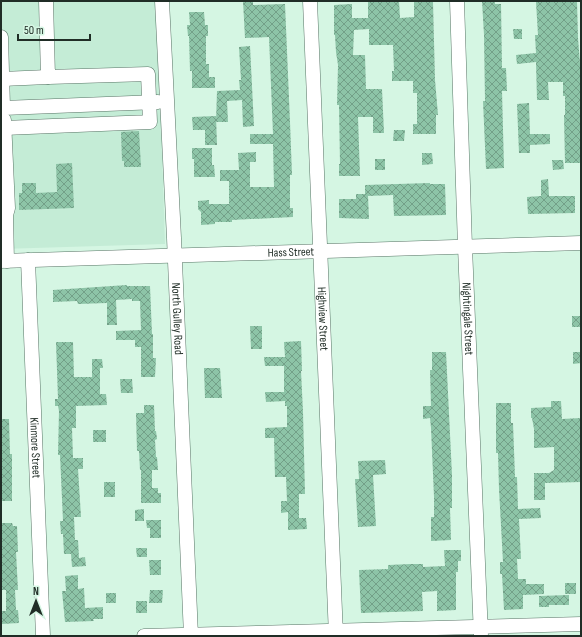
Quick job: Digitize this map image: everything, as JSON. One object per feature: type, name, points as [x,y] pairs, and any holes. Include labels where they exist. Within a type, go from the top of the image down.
[{"type":"street","points":[[46,1],[48,77]]},
{"type":"street","name":"North Gulley Road","points":[[162,1],[191,635]]},
{"type":"street","name":"Highview Street","points":[[310,1],[336,633]]},
{"type":"street","name":"Nightingale Street","points":[[457,1],[465,247],[481,631]]},
{"type":"street","points":[[1,37],[2,108],[8,208],[6,214],[4,261]]},
{"type":"street","points":[[4,128],[150,122],[148,74]]},
{"type":"street","points":[[2,78],[165,74]]},
{"type":"street","points":[[2,108],[166,101]]},
{"type":"street","name":"Hass Street","points":[[4,261],[581,243]]},
{"type":"street","name":"Kinmore Street","points":[[28,260],[43,636]]},
{"type":"street","points":[[144,636],[481,631],[581,624]]},
{"type":"shaded area","points":[[1,1],[157,1],[165,244],[1,249]]},
{"type":"building","points":[[243,1],[253,1],[253,5],[285,4],[292,175],[290,175],[290,208],[293,208],[293,217],[232,220],[232,222],[215,222],[215,224],[201,225],[201,212],[198,209],[198,201],[209,200],[209,204],[229,204],[229,181],[220,181],[220,170],[239,170],[238,153],[256,152],[256,162],[250,162],[250,187],[274,187],[273,144],[250,144],[250,134],[273,134],[269,37],[245,38]]},
{"type":"building","points":[[368,1],[399,1],[400,18],[414,17],[414,2],[433,2],[435,80],[438,115],[436,115],[436,134],[413,134],[413,124],[417,124],[417,93],[413,93],[413,81],[392,81],[392,71],[394,71],[393,45],[369,45],[369,29],[354,30],[353,55],[365,55],[366,89],[382,89],[384,133],[373,133],[373,117],[358,117],[360,176],[339,176],[339,105],[337,105],[338,65],[334,35],[334,5],[352,4],[352,18],[368,18]]},
{"type":"building","points":[[482,1],[495,1],[495,4],[501,4],[502,68],[506,68],[507,91],[502,91],[504,168],[486,169],[483,101],[485,101]]},
{"type":"building","points":[[577,1],[581,76],[581,163],[565,163],[565,96],[563,96],[563,82],[548,82],[549,100],[537,100],[536,62],[517,64],[516,55],[536,53],[535,35],[538,35],[536,2]]},
{"type":"building","points":[[189,12],[204,12],[205,25],[208,25],[208,36],[206,36],[206,64],[209,64],[209,77],[215,77],[215,88],[192,88],[192,71],[190,71],[189,36],[187,25],[190,25]]},
{"type":"building","points":[[513,29],[522,29],[522,39],[514,39]]},
{"type":"building","points":[[250,46],[254,126],[243,127],[242,100],[227,101],[228,122],[216,122],[217,91],[240,90],[239,80],[241,80],[239,47]]},
{"type":"building","points":[[529,103],[530,134],[550,134],[550,144],[530,145],[530,153],[519,153],[517,104]]},
{"type":"building","points":[[216,116],[217,145],[205,145],[205,130],[193,130],[192,117]]},
{"type":"building","points":[[394,130],[405,130],[404,141],[393,141]]},
{"type":"building","points":[[139,131],[141,167],[124,167],[124,161],[122,161],[121,132]]},
{"type":"building","points":[[192,148],[212,148],[212,165],[214,165],[215,177],[194,177],[194,159],[192,159]]},
{"type":"building","points":[[422,153],[432,153],[433,164],[422,165]]},
{"type":"building","points":[[375,159],[385,159],[385,170],[375,170]]},
{"type":"building","points":[[552,160],[563,160],[564,169],[553,170]]},
{"type":"building","points":[[72,163],[74,208],[19,210],[19,193],[22,193],[22,183],[36,183],[36,193],[57,192],[56,164]]},
{"type":"building","points":[[548,179],[549,196],[575,196],[575,213],[528,214],[527,197],[541,196],[541,180]]},
{"type":"building","points":[[445,184],[446,215],[394,216],[393,195],[368,196],[369,219],[339,218],[339,199],[356,199],[356,194],[365,194],[365,185]]},
{"type":"building","points":[[127,285],[150,286],[153,358],[156,358],[155,377],[141,377],[141,347],[135,347],[135,340],[116,340],[116,331],[141,330],[140,301],[132,301],[132,299],[116,300],[117,325],[107,325],[107,303],[78,304],[77,301],[53,302],[53,290]]},
{"type":"building","points":[[572,316],[581,316],[581,327],[572,327]]},
{"type":"building","points":[[250,326],[262,326],[262,349],[251,349]]},
{"type":"building","points":[[301,341],[305,494],[299,494],[299,518],[306,518],[307,529],[288,530],[288,512],[281,513],[281,501],[287,501],[286,477],[275,477],[274,438],[265,438],[265,428],[287,427],[287,406],[285,406],[285,401],[266,402],[265,392],[284,392],[284,366],[265,366],[264,357],[285,357],[284,342]]},
{"type":"building","points":[[56,342],[73,342],[74,377],[92,377],[92,359],[102,359],[103,368],[100,368],[100,394],[106,394],[107,405],[76,406],[76,428],[72,428],[73,458],[83,458],[83,469],[78,469],[81,517],[74,517],[75,540],[78,540],[79,558],[85,557],[86,566],[72,567],[71,554],[64,554],[63,534],[61,534],[60,521],[63,521],[60,455],[58,455],[59,411],[58,406],[55,406],[55,399],[58,399]]},
{"type":"building","points":[[432,352],[446,352],[452,475],[452,508],[450,508],[451,540],[431,541],[431,517],[434,517],[434,497],[431,428],[430,418],[423,419],[423,406],[431,406],[430,370],[432,370]]},
{"type":"building","points":[[573,352],[581,352],[581,363],[573,364]]},
{"type":"building","points":[[204,368],[220,368],[222,398],[205,398]]},
{"type":"building","points":[[120,379],[132,379],[133,393],[121,393]]},
{"type":"building","points":[[551,401],[561,401],[562,419],[581,418],[581,482],[545,483],[545,500],[534,500],[534,473],[549,473],[554,470],[554,447],[534,448],[534,429],[531,418],[531,408],[551,407]]},
{"type":"building","points":[[496,403],[511,403],[511,423],[513,423],[518,509],[540,508],[541,518],[519,519],[521,559],[517,559],[518,579],[526,579],[526,584],[544,584],[544,594],[523,595],[523,609],[504,610],[502,574],[500,574],[500,562],[503,562],[498,453],[496,453]]},
{"type":"building","points":[[144,405],[154,405],[158,470],[152,470],[152,488],[158,488],[158,493],[161,493],[161,503],[141,503],[141,470],[139,451],[137,451],[136,413],[144,413]]},
{"type":"building","points":[[1,419],[9,419],[10,454],[12,454],[12,501],[1,501]]},
{"type":"building","points":[[93,430],[106,430],[106,442],[93,442]]},
{"type":"building","points":[[385,460],[386,474],[373,475],[376,526],[358,527],[355,479],[359,479],[358,461]]},
{"type":"building","points":[[104,482],[115,482],[115,497],[104,497]]},
{"type":"building","points":[[144,509],[144,521],[135,521],[135,510]]},
{"type":"building","points":[[146,520],[161,520],[161,538],[150,538],[150,528],[147,528]]},
{"type":"building","points":[[1,523],[12,523],[13,526],[17,526],[18,552],[16,552],[18,590],[15,590],[16,610],[18,610],[19,623],[1,624],[1,611],[6,611],[6,590],[1,590]]},
{"type":"building","points":[[136,548],[147,548],[147,557],[137,557]]},
{"type":"building","points":[[444,550],[461,550],[461,561],[458,561],[458,572],[456,572],[456,610],[437,611],[437,591],[422,592],[423,611],[361,613],[359,570],[388,569],[388,565],[423,564],[423,567],[445,566]]},
{"type":"building","points":[[149,560],[161,560],[161,575],[150,575]]},
{"type":"building","points":[[78,575],[78,589],[84,588],[85,608],[103,607],[103,619],[93,619],[94,621],[65,622],[62,591],[66,591],[65,576]]},
{"type":"building","points":[[565,583],[576,583],[576,594],[565,594]]},
{"type":"building","points":[[150,590],[163,590],[162,603],[149,603]]},
{"type":"building","points":[[106,593],[116,593],[116,603],[106,603]]},
{"type":"building","points":[[569,595],[569,605],[549,605],[549,607],[539,607],[539,596]]},
{"type":"building","points":[[136,601],[147,601],[147,613],[136,613]]}]
